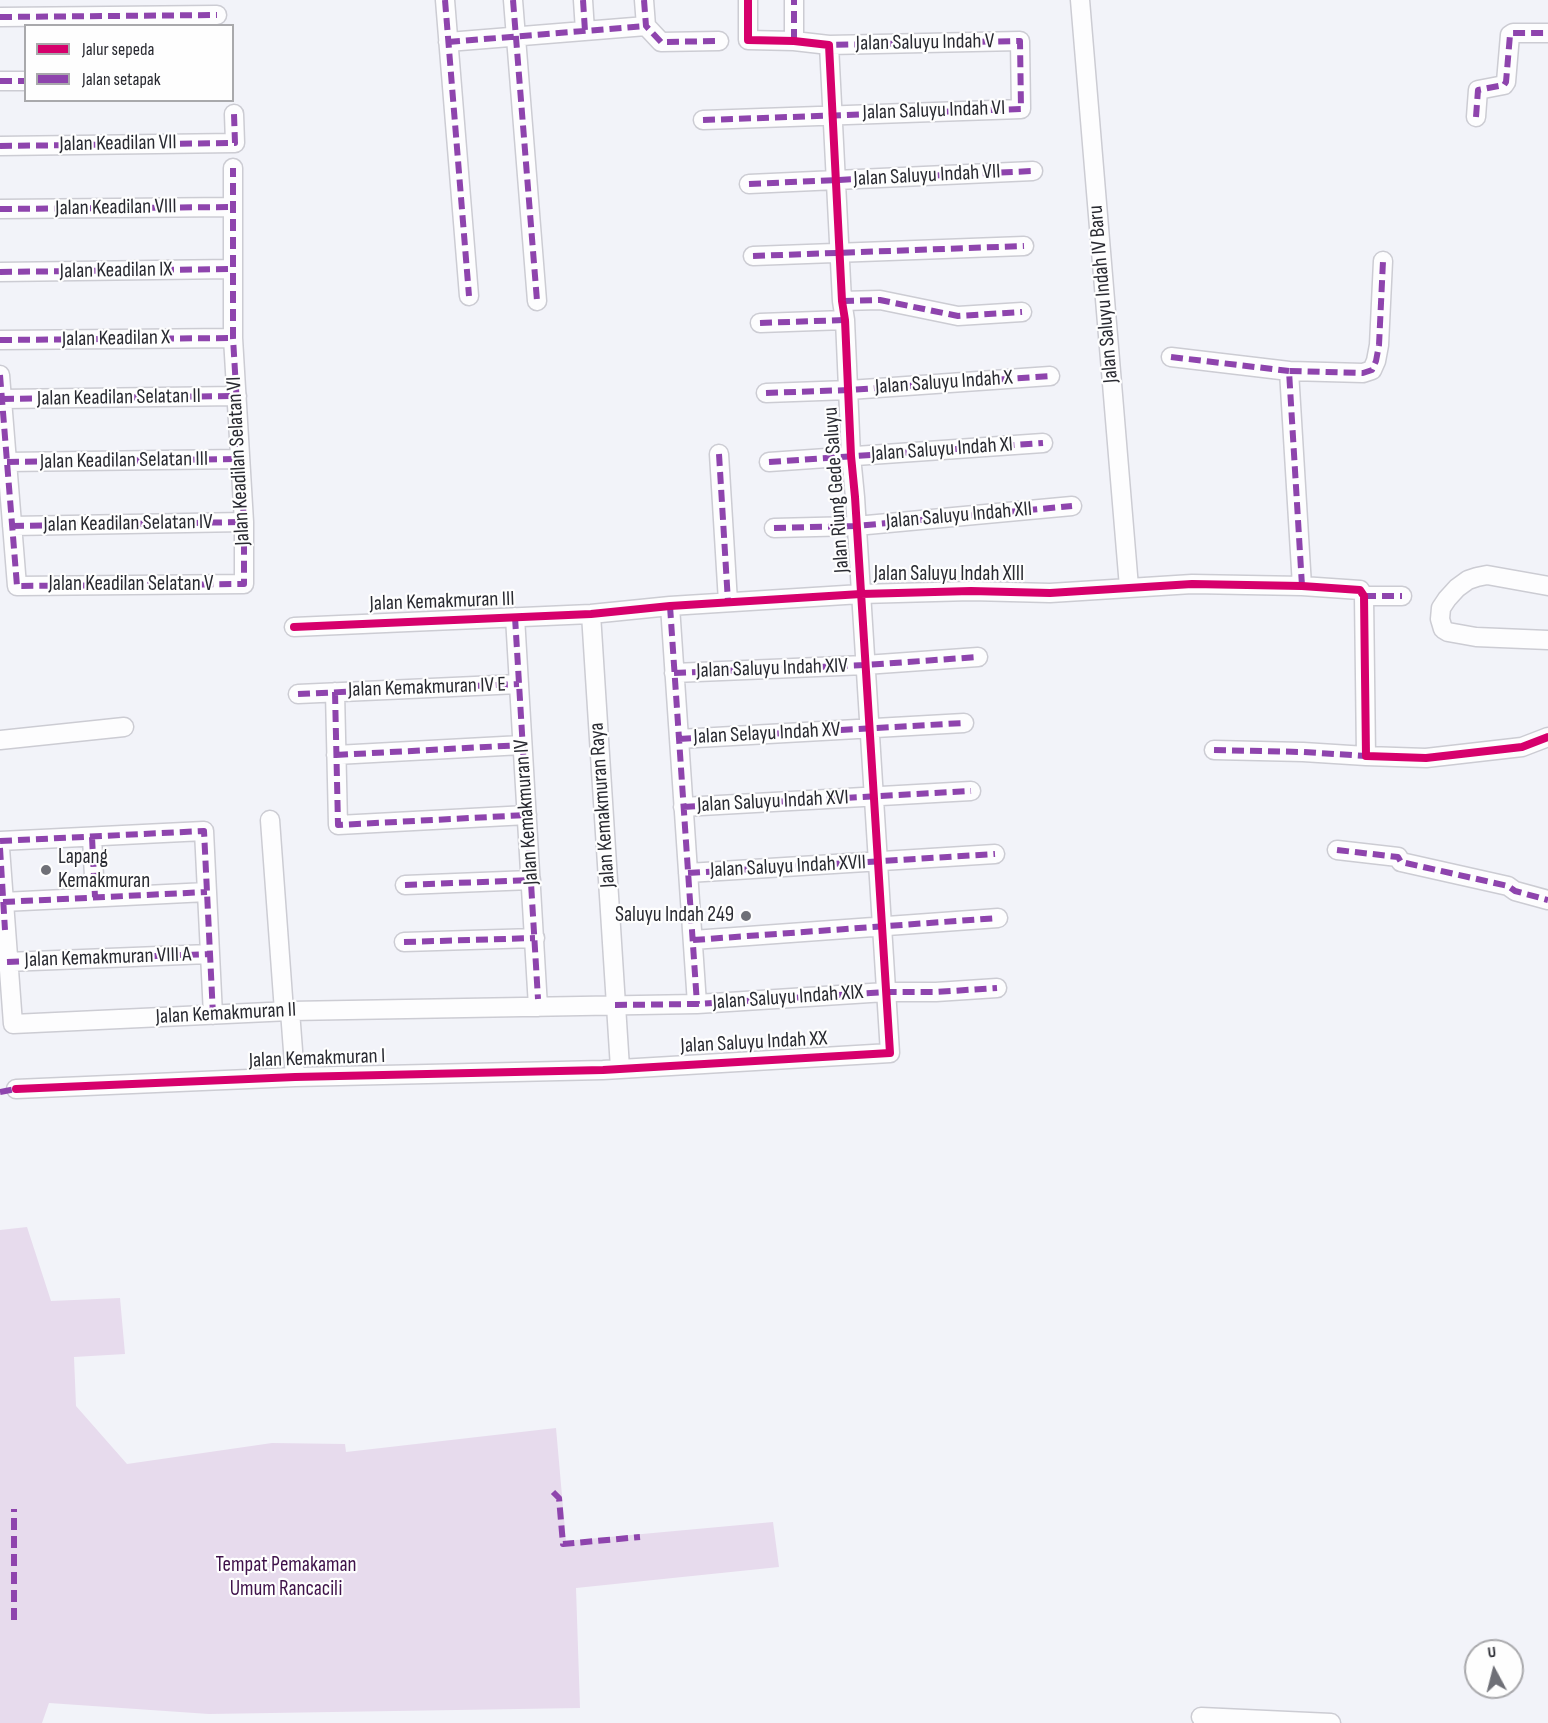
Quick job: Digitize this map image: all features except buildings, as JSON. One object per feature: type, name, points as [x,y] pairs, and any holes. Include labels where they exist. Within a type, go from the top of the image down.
[{"type":"street","points":[[445,0],[469,296]]},
{"type":"street","points":[[513,0],[537,302]]},
{"type":"street","points":[[583,0],[585,31]]},
{"type":"street","points":[[644,0],[646,26],[661,42],[719,41]]},
{"type":"street","points":[[748,0],[748,40],[794,40],[829,45]]},
{"type":"street","points":[[794,0],[794,40]]},
{"type":"street","name":"Jalan Saluyu Indah IV Baru","points":[[1080,0],[1128,587]]},
{"type":"street","points":[[0,17],[217,15]]},
{"type":"street","points":[[448,42],[646,26]]},
{"type":"street","points":[[1476,117],[1478,90],[1504,85],[1506,82],[1510,35],[1513,33],[1548,33]]},
{"type":"street","name":"Jalan Saluyu Indah V","points":[[829,45],[1020,41],[1021,109]]},
{"type":"street","name":"Jalan Riung Gede Saluyu","points":[[829,45],[851,456],[890,1053]]},
{"type":"street","points":[[0,81],[24,81]]},
{"type":"street","name":"Jalan Saluyu Indah VI","points":[[703,120],[1021,109]]},
{"type":"street","name":"Jalan Keadilan VII","points":[[0,146],[235,143],[234,114]]},
{"type":"street","name":"Jalan Keadilan Selatan VI","points":[[233,168],[233,338],[244,522],[244,584]]},
{"type":"street","name":"Jalan Saluyu Indah VII","points":[[749,184],[1033,171]]},
{"type":"street","name":"Jalan Keadilan VIII","points":[[0,209],[233,207]]},
{"type":"street","points":[[753,256],[1024,246]]},
{"type":"street","points":[[1171,357],[1289,371],[1363,373],[1374,366],[1383,261]]},
{"type":"street","name":"Jalan Keadilan IX","points":[[0,272],[232,269]]},
{"type":"street","points":[[842,301],[880,300],[958,316],[1022,312]]},
{"type":"street","points":[[760,323],[845,320]]},
{"type":"street","name":"Jalan Keadilan X","points":[[0,340],[233,338]]},
{"type":"street","points":[[1289,371],[1302,586]]},
{"type":"street","points":[[0,375],[12,526]]},
{"type":"street","name":"Jalan Saluyu Indah X","points":[[766,393],[849,390],[1050,376]]},
{"type":"street","name":"Jalan Keadilan Selatan II","points":[[2,399],[237,396]]},
{"type":"street","name":"Jalan Saluyu Indah XI","points":[[769,462],[1043,443]]},
{"type":"street","points":[[719,454],[728,602]]},
{"type":"street","name":"Jalan Keadilan Selatan III","points":[[7,462],[240,459]]},
{"type":"street","name":"Jalan Saluyu Indah XII","points":[[774,528],[856,526],[1072,506]]},
{"type":"street","name":"Jalan Keadilan Selatan IV","points":[[12,526],[244,522]]},
{"type":"street","name":"Jalan Keadilan Selatan V","points":[[12,526],[17,586],[244,584]]},
{"type":"street","points":[[1548,586],[1487,575],[1477,577],[1457,588],[1441,608],[1440,619],[1443,629],[1449,632],[1476,637],[1548,640]]},
{"type":"street","name":"Jalan Saluyu Indah XIII","points":[[591,614],[670,606],[861,594],[971,591],[1050,593],[1192,584],[1302,586],[1360,590],[1364,596]]},
{"type":"street","points":[[1366,756],[1364,596],[1402,596]]},
{"type":"street","points":[[670,606],[698,1004]]},
{"type":"street","name":"Jalan Kemakmuran III","points":[[294,627],[591,614]]},
{"type":"street","name":"Jalan Kemakmuran Raya","points":[[591,614],[620,1068]]},
{"type":"street","name":"Jalan Kemakmuran IV","points":[[515,617],[538,1007]]},
{"type":"street","name":"Jalan Saluyu Indah XIV","points":[[674,673],[865,665],[978,657]]},
{"type":"street","name":"Jalan Kemakmuran IV E","points":[[298,694],[519,684]]},
{"type":"street","name":"Jalan Kemakmuran IV E","points":[[335,692],[338,825],[527,815]]},
{"type":"street","name":"Jalan Selayu Indah XV","points":[[679,739],[964,723]]},
{"type":"street","points":[[0,740],[124,727]]},
{"type":"street","points":[[1214,750],[1426,758],[1522,747],[1548,737]]},
{"type":"street","points":[[336,755],[522,745]]},
{"type":"street","name":"Jalan Saluyu Indah XVI","points":[[683,807],[971,791]]},
{"type":"street","points":[[270,820],[295,1077]]},
{"type":"street","points":[[0,841],[204,831],[213,1014]]},
{"type":"street","points":[[92,837],[94,897]]},
{"type":"street","name":"Jalan Kemakmuran II","points":[[0,848],[2,931],[8,962],[13,1024],[287,1011],[615,1005]]},
{"type":"street","points":[[1337,850],[1398,857],[1401,862],[1508,886],[1515,891],[1548,900]]},
{"type":"street","name":"Jalan Saluyu Indah XVII","points":[[688,873],[995,854]]},
{"type":"street","points":[[405,885],[531,880]]},
{"type":"street","points":[[3,902],[207,892]]},
{"type":"street","points":[[693,940],[998,918]]},
{"type":"street","points":[[404,942],[534,938]]},
{"type":"street","name":"Jalan Kemakmuran VIII A","points":[[8,962],[209,954]]},
{"type":"street","name":"Jalan Saluyu Indah XIX","points":[[615,1005],[698,1004],[886,992],[936,992],[997,988]]},
{"type":"street","name":"Jalan Saluyu Indah XX","points":[[620,1068],[890,1053]]},
{"type":"street","name":"Jalan Kemakmuran I","points":[[16,1089],[295,1077],[620,1068]]},
{"type":"street","points":[[1201,1717],[1330,1723]]},
{"type":"green space","name":"Tempat Pemakaman Umum Rancacili","points":[[27,1227],[51,1301],[120,1298],[125,1354],[74,1357],[76,1406],[127,1464],[272,1443],[345,1444],[346,1452],[556,1428],[566,1541],[773,1522],[779,1567],[576,1588],[580,1708],[209,1714],[49,1703],[42,1723],[0,1723],[0,1230]]},
{"type":"marked path","points":[[445,0],[469,296]]},
{"type":"marked path","points":[[513,0],[537,301]]},
{"type":"marked path","points":[[583,0],[585,31]]},
{"type":"marked path","points":[[644,0],[646,26],[661,42],[719,41]]},
{"type":"marked path","points":[[794,0],[794,41]]},
{"type":"marked path","points":[[0,17],[217,15]]},
{"type":"marked path","points":[[448,42],[646,26]]},
{"type":"marked path","points":[[1476,117],[1478,90],[1504,85],[1506,82],[1510,35],[1513,33],[1548,33]]},
{"type":"marked path","points":[[703,120],[1021,109],[1020,41],[829,45]]},
{"type":"marked path","points":[[0,81],[24,81]]},
{"type":"marked path","points":[[0,146],[235,143],[234,114]]},
{"type":"marked path","points":[[0,375],[17,586],[244,584],[244,522],[233,338],[233,168]]},
{"type":"marked path","points":[[749,184],[1033,171]]},
{"type":"marked path","points":[[0,209],[233,207]]},
{"type":"marked path","points":[[753,256],[1024,246]]},
{"type":"marked path","points":[[1302,586],[1289,371],[1363,373],[1372,370],[1379,345],[1383,261]]},
{"type":"marked path","points":[[0,272],[232,269]]},
{"type":"marked path","points":[[842,301],[880,300],[958,316],[1022,312]]},
{"type":"marked path","points":[[760,323],[845,320]]},
{"type":"marked path","points":[[0,340],[233,338]]},
{"type":"marked path","points":[[1171,357],[1289,371]]},
{"type":"marked path","points":[[766,393],[849,390],[1050,376]]},
{"type":"marked path","points":[[2,399],[237,396]]},
{"type":"marked path","points":[[769,462],[1043,443]]},
{"type":"marked path","points":[[719,454],[728,602]]},
{"type":"marked path","points":[[7,462],[240,459]]},
{"type":"marked path","points":[[774,528],[856,526],[1072,506]]},
{"type":"marked path","points":[[12,526],[244,522]]},
{"type":"marked path","points":[[1364,596],[1402,596]]},
{"type":"marked path","points":[[670,606],[697,1004]]},
{"type":"marked path","points":[[515,617],[538,999]]},
{"type":"marked path","points":[[674,673],[865,665],[978,657]]},
{"type":"marked path","points":[[298,694],[519,684]]},
{"type":"marked path","points":[[335,692],[338,825],[527,815]]},
{"type":"marked path","points":[[679,739],[964,723]]},
{"type":"marked path","points":[[336,755],[522,745]]},
{"type":"marked path","points":[[1214,750],[1366,756]]},
{"type":"marked path","points":[[683,807],[971,791]]},
{"type":"marked path","points":[[0,841],[204,831],[213,1015]]},
{"type":"marked path","points":[[92,837],[95,897]]},
{"type":"marked path","points":[[0,848],[5,930]]},
{"type":"marked path","points":[[1337,850],[1398,857],[1401,862],[1508,886],[1515,891],[1548,900]]},
{"type":"marked path","points":[[688,873],[995,854]]},
{"type":"marked path","points":[[405,885],[531,880]]},
{"type":"marked path","points":[[3,902],[207,892]]},
{"type":"marked path","points":[[693,940],[998,918]]},
{"type":"marked path","points":[[404,942],[535,938]]},
{"type":"marked path","points":[[7,962],[209,954]]},
{"type":"marked path","points":[[615,1005],[697,1004],[886,992],[936,992],[997,988]]},
{"type":"marked path","points":[[0,1092],[16,1089]]},
{"type":"marked path","points":[[553,1492],[559,1498],[563,1544],[640,1537]]},
{"type":"marked path","points":[[14,1509],[14,1620]]},
{"type":"cycle path","points":[[16,1089],[295,1077],[603,1070],[890,1053],[851,456],[829,45],[794,41],[748,40],[748,0]]},
{"type":"cycle path","points":[[294,627],[591,614],[670,606],[861,594],[971,591],[1050,593],[1192,584],[1302,586],[1360,590],[1364,596],[1366,756],[1426,758],[1522,747],[1548,737]]},
{"type":"place","name":"Lapang Kemakmuran","points":[[46,870]]},
{"type":"place","name":"Saluyu Indah 249","points":[[746,916]]}]
